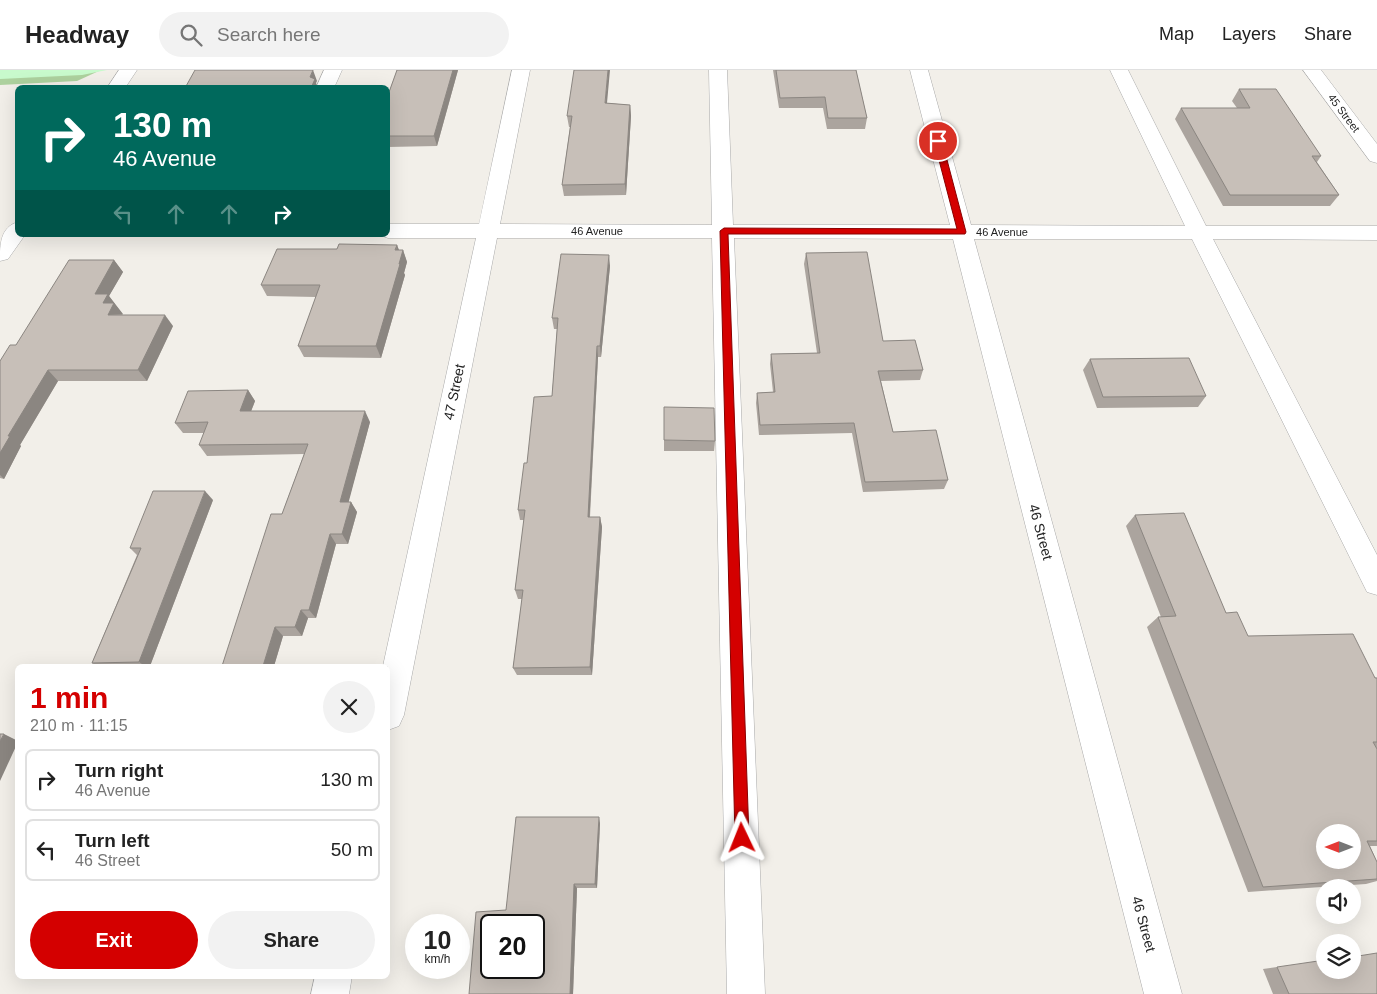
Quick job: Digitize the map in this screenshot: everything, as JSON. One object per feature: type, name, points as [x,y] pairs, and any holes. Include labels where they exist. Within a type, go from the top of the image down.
[{"type":"street","points":[[118,85],[128,70]]},
{"type":"street","points":[[326,85],[333,70]]},
{"type":"street","name":"47 Street","points":[[390,705],[521,70]]},
{"type":"street","points":[[718,70],[746,994]]},
{"type":"street","name":"46 Street","points":[[919,70],[1163,994]]},
{"type":"street","points":[[1119,70],[1198,232],[1377,583]]},
{"type":"street","name":"45 Street","points":[[1312,70],[1377,157]]},
{"type":"street","points":[[0,230],[15,229]]},
{"type":"street","name":"46 Avenue","points":[[390,231],[1377,233]]},
{"type":"street","points":[[0,254],[15,232]]},
{"type":"street","points":[[330,994],[333,979]]},
{"type":"green space","points":[[0,70],[101,70],[77,81],[0,85]]},
{"type":"green space","points":[[0,70],[107,70],[82,75],[0,79]]},
{"type":"building","points":[[195,70],[313,70],[310,77],[315,79],[312,85],[187,85]]},
{"type":"building","points":[[397,70],[453,70],[434,136],[390,136],[390,89]]},
{"type":"building","points":[[574,70],[608,70],[605,103],[630,105],[625,184],[562,185],[572,116],[567,116]]},
{"type":"building","points":[[776,70],[856,70],[867,118],[828,118],[825,97],[780,98]]},
{"type":"building","points":[[1239,89],[1276,89],[1321,156],[1312,156],[1339,195],[1230,195],[1181,108],[1250,108]]},
{"type":"building","points":[[339,244],[397,245],[395,250],[403,250],[376,346],[298,346],[320,285],[261,285],[277,249],[337,249]]},
{"type":"building","points":[[867,252],[883,341],[915,340],[923,370],[878,371],[893,432],[936,430],[948,480],[865,482],[854,423],[760,425],[757,393],[775,392],[771,354],[820,353],[806,253]]},
{"type":"building","points":[[561,254],[609,255],[600,346],[597,346],[588,517],[600,517],[590,667],[513,668],[523,590],[515,590],[525,510],[518,510],[524,463],[527,463],[534,397],[552,396],[558,318],[552,318]]},
{"type":"building","points":[[69,260],[114,260],[95,294],[108,294],[103,303],[114,303],[108,315],[165,315],[138,370],[48,370],[8,436],[10,436],[0,453],[0,361],[10,345],[16,345]]},
{"type":"building","points":[[1189,358],[1206,396],[1103,397],[1090,359]]},
{"type":"building","points":[[248,390],[240,411],[365,411],[340,502],[351,502],[342,534],[330,534],[309,610],[301,610],[295,627],[275,627],[264,664],[223,664],[271,514],[282,514],[308,444],[199,445],[208,422],[175,423],[188,391]]},
{"type":"building","points":[[664,407],[714,408],[715,441],[664,440]]},
{"type":"building","points":[[153,491],[205,491],[139,662],[92,663],[141,548],[130,548]]},
{"type":"building","points":[[1184,513],[1226,613],[1237,612],[1248,636],[1353,634],[1375,678],[1377,678],[1377,742],[1373,742],[1377,749],[1377,841],[1367,841],[1377,862],[1377,879],[1316,879],[1316,883],[1263,887],[1158,617],[1176,616],[1135,515]]},
{"type":"building","points":[[516,817],[599,817],[595,884],[574,884],[570,994],[469,994],[476,912],[506,910]]},
{"type":"building","points":[[1377,953],[1377,994],[1289,994],[1277,967],[1316,961],[1316,979],[1361,979],[1361,956]]},
{"type":"route","points":[[742,838],[724,231],[962,232],[938,141]]}]
